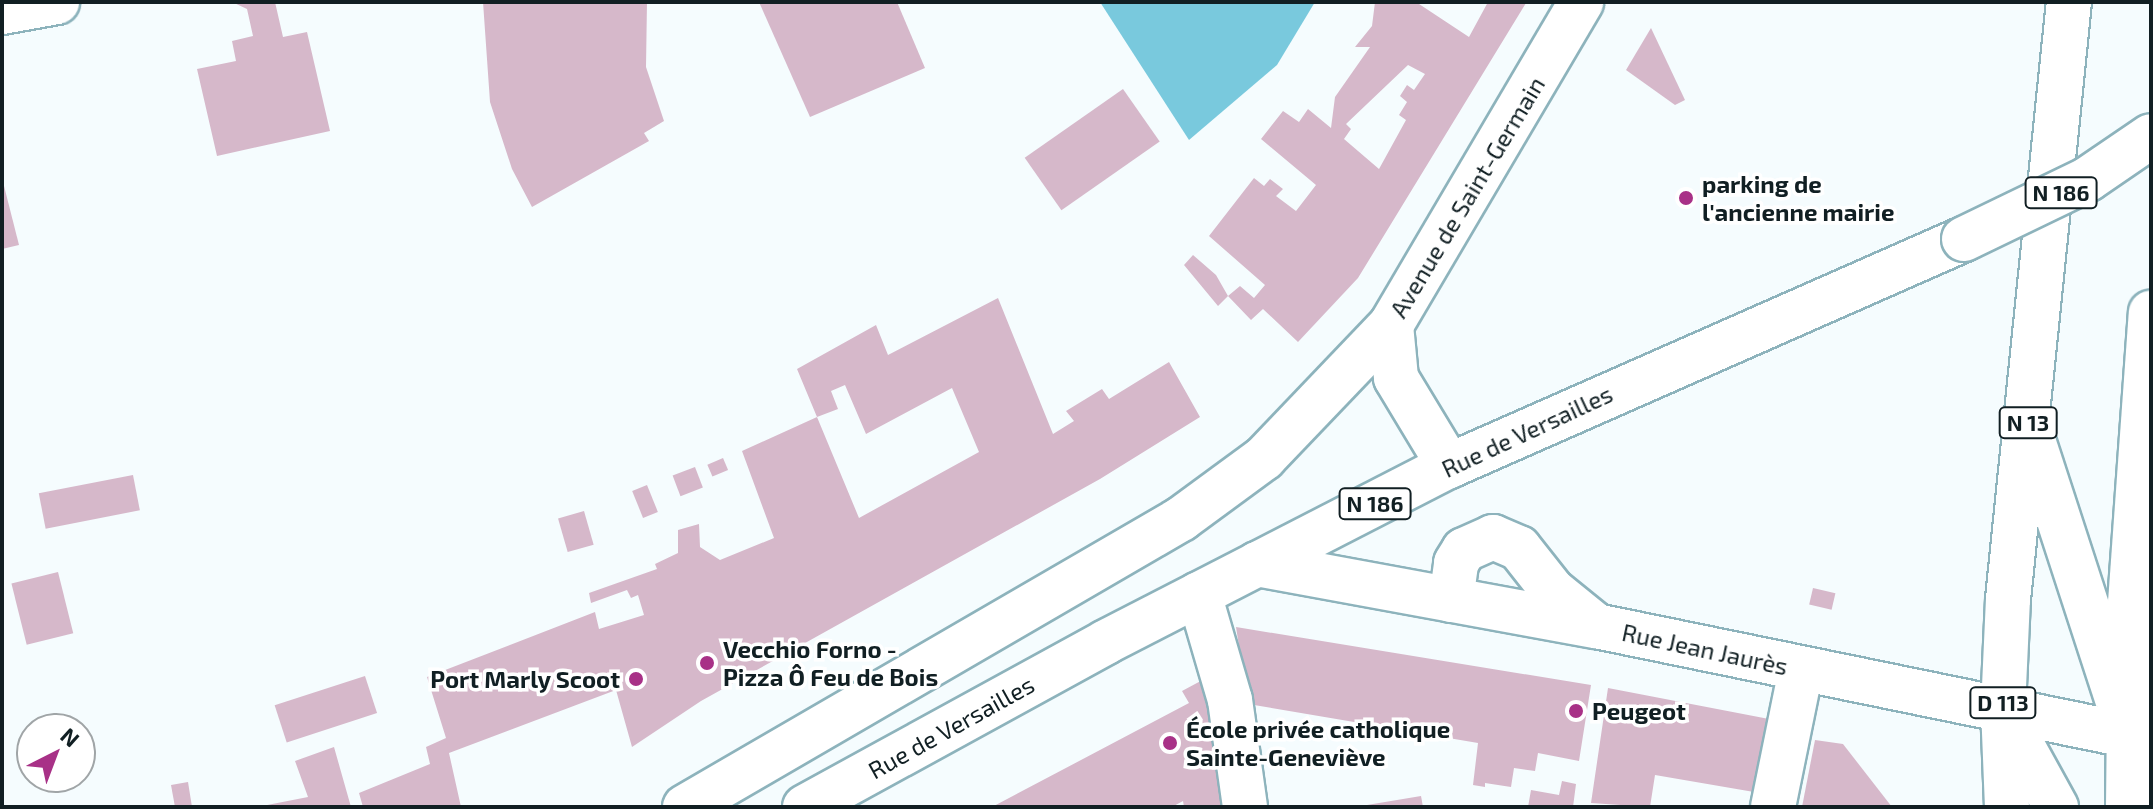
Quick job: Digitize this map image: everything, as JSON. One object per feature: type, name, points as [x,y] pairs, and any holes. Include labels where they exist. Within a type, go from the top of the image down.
[{"type":"main road","points":[[2,12],[57,2]]},
{"type":"main road","name":"Avenue de Saint-Germain","points":[[685,807],[1114,560],[1181,519],[1264,458],[1391,325],[1424,276],[1581,2]]},
{"type":"main road","name":"N 13","points":[[2008,599],[2069,2]]},
{"type":"main road","name":"Rue de Versailles","points":[[805,807],[1199,594],[1449,466],[1964,239],[2088,179],[2151,136]]},
{"type":"main road","points":[[2128,807],[2140,738],[2130,603],[2151,313]]},
{"type":"main road","points":[[1391,325],[1402,391],[1449,466]]},
{"type":"main road","points":[[2028,422],[2140,738]]},
{"type":"main road","points":[[1451,600],[1456,563],[1464,550],[1493,537],[1519,548],[1552,590],[1596,626]]},
{"type":"main road","name":"Rue Jean Jaurès","points":[[1257,564],[1596,626],[2140,738]]},
{"type":"main road","points":[[1199,594],[1230,700],[1245,807]]},
{"type":"main road","name":"D 113","points":[[2007,807],[2003,709],[2008,599]]},
{"type":"main road","points":[[1773,807],[1801,669]]},
{"type":"main road","points":[[2003,709],[2056,807]]},
{"type":"shaded area","points":[[1100,2],[1315,2],[1277,65],[1189,140]]},
{"type":"building","points":[[232,2],[275,2],[283,37],[307,32],[330,131],[217,156],[197,69],[236,61],[232,41],[253,36],[247,9]]},
{"type":"building","points":[[483,2],[647,2],[646,67],[664,121],[644,133],[649,141],[532,207],[512,169],[490,102]]},
{"type":"building","points":[[759,2],[897,2],[925,68],[810,117]]},
{"type":"building","points":[[1375,2],[1416,2],[1469,37],[1488,2],[1526,3],[1358,278],[1298,342],[1263,309],[1251,320],[1228,296],[1240,286],[1254,298],[1265,285],[1209,236],[1254,178],[1264,186],[1270,179],[1283,189],[1276,196],[1296,211],[1316,185],[1261,139],[1283,111],[1299,122],[1308,109],[1331,128],[1335,97],[1370,47],[1355,47],[1372,26]],"holes":[[[1408,65],[1425,74],[1414,90],[1407,85],[1400,96],[1407,102],[1399,115],[1406,120],[1379,169],[1344,139],[1351,129],[1346,124]]]},
{"type":"building","points":[[1651,28],[1685,100],[1675,105],[1626,70]]},
{"type":"building","points":[[1123,89],[1160,141],[1061,210],[1025,158]]},
{"type":"building","points":[[2,178],[19,245],[2,249]]},
{"type":"building","points":[[1193,255],[1216,275],[1228,296],[1218,306],[1184,265]]},
{"type":"building","points":[[998,298],[1053,434],[1074,421],[1066,411],[1102,389],[1109,399],[1169,362],[1200,417],[1100,479],[701,701],[632,747],[616,690],[449,753],[461,807],[363,807],[359,793],[430,764],[426,747],[446,738],[427,677],[595,612],[599,629],[644,615],[638,595],[631,598],[627,590],[591,603],[589,593],[657,569],[655,564],[678,553],[678,530],[699,524],[700,547],[720,560],[774,538],[742,451],[817,417],[797,369],[876,325],[888,355]],"holes":[[[845,385],[866,434],[952,388],[979,452],[859,518],[817,417],[838,409],[831,391]]]},
{"type":"building","points":[[723,458],[728,470],[712,477],[707,465]]},
{"type":"building","points":[[695,467],[703,488],[680,496],[673,476]]},
{"type":"building","points":[[133,475],[140,510],[46,529],[39,493]]},
{"type":"building","points":[[647,485],[658,512],[643,518],[632,491]]},
{"type":"building","points":[[584,511],[594,545],[568,552],[558,518]]},
{"type":"building","points":[[58,572],[73,633],[27,645],[11,584]]},
{"type":"building","points":[[1813,588],[1835,593],[1832,610],[1809,605]]},
{"type":"building","points":[[1236,627],[1591,685],[1579,761],[1538,753],[1535,771],[1514,768],[1511,787],[1485,783],[1485,787],[1473,785],[1478,743],[1248,704]]},
{"type":"building","points":[[365,676],[377,713],[287,742],[275,705]]},
{"type":"building","name":"École privée catholique Sainte-Geneviève","points":[[1210,676],[1231,807],[1184,807],[1183,801],[1172,807],[992,807],[1189,703],[1182,691]]},
{"type":"building","points":[[1608,688],[1769,719],[1754,792],[1655,775],[1650,807],[1591,803]]},
{"type":"building","points":[[1815,740],[1843,744],[1892,807],[1802,807]]},
{"type":"building","points":[[334,747],[351,807],[257,807],[308,797],[295,761]]},
{"type":"building","points":[[1562,781],[1576,784],[1573,807],[1528,807],[1531,790],[1559,795]]},
{"type":"building","points":[[188,782],[192,807],[175,807],[171,785]]},
{"type":"building","points":[[1421,796],[1423,807],[1367,807],[1367,805]]},
{"type":"place","name":"parking de l'ancienne mairie","points":[[1686,198]]},
{"type":"place","name":"Vecchio Forno - Pizza Ô Feu de Bois","points":[[707,663]]},
{"type":"place","name":"Port Marly Scoot","points":[[636,679]]},
{"type":"place","name":"Peugeot","points":[[1576,711]]},
{"type":"place","name":"École privée catholique Sainte-Geneviève","points":[[1170,743]]}]
